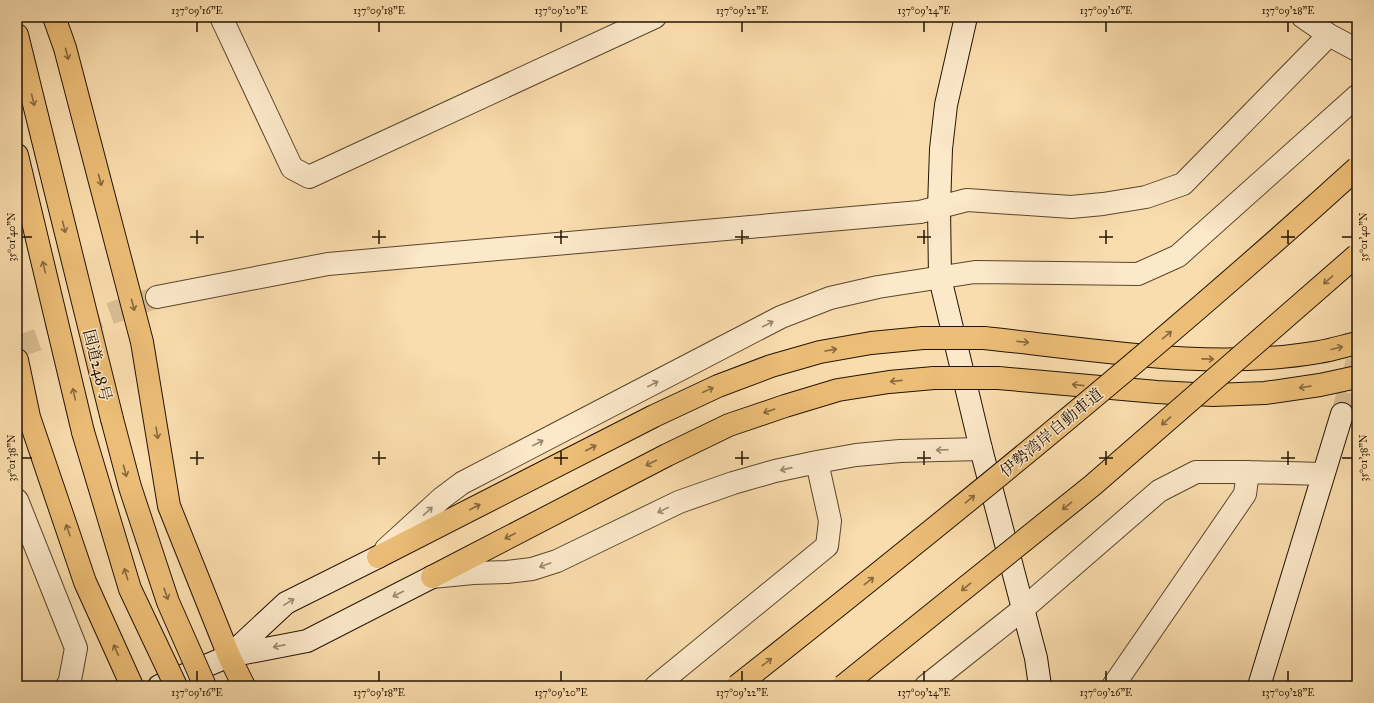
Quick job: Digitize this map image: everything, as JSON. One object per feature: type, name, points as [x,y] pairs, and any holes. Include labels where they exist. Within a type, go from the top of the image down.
[{"type":"highway","points":[[54,17],[65,48],[142,342],[169,506],[229,656],[244,686]]},
{"type":"highway","name":"国道248号","points":[[17,35],[112,420],[130,487],[168,602],[205,686]]},
{"type":"highway","name":"国道248号","points":[[17,155],[83,432],[130,589],[176,686]]},
{"type":"highway","name":"伊勢湾岸自動車道","points":[[737,686],[881,572],[1045,438],[1284,235],[1357,168]]},
{"type":"highway","points":[[843,686],[1093,485],[1357,255]]},
{"type":"highway","points":[[378,557],[654,416],[718,386],[771,366],[820,352],[871,343],[923,338],[984,338],[1153,357],[1264,359],[1319,352],[1357,343]]},
{"type":"highway","points":[[17,360],[29,417],[85,582],[132,686]]},
{"type":"highway","points":[[432,576],[660,458],[729,425],[838,390],[889,382],[934,378],[998,378],[1157,392],[1213,395],[1265,393],[1320,385],[1357,377]]},
{"type":"street","points":[[221,17],[292,168],[309,177],[655,17]]},
{"type":"street","points":[[966,17],[946,105],[941,149],[939,207],[940,278],[981,448],[1036,658],[1040,686]]},
{"type":"street","points":[[1304,17],[1330,35],[1357,50]]},
{"type":"street","points":[[157,297],[328,264],[920,212],[967,200],[1071,207],[1146,197],[1183,184],[1330,35]]},
{"type":"street","points":[[229,656],[286,603],[378,557],[442,498],[462,483],[781,317],[830,298],[878,287],[975,272],[1138,274],[1178,256],[1357,96]]},
{"type":"street","points":[[1259,686],[1342,414]]},
{"type":"street","points":[[160,686],[229,656],[307,641],[432,576],[532,569],[557,561],[679,502],[740,481],[775,471],[856,455],[900,451],[981,448]]},
{"type":"street","points":[[656,686],[827,546],[830,521],[817,462]]},
{"type":"street","points":[[926,686],[1023,609],[1159,491],[1196,472],[1323,474]]},
{"type":"street","points":[[1113,686],[1245,494],[1248,472]]},
{"type":"street","points":[[17,500],[76,648],[69,685],[67,686]]},
{"type":"tunnel","points":[[17,347],[157,297]]},
{"type":"tunnel","points":[[1342,414],[1357,361]]}]
